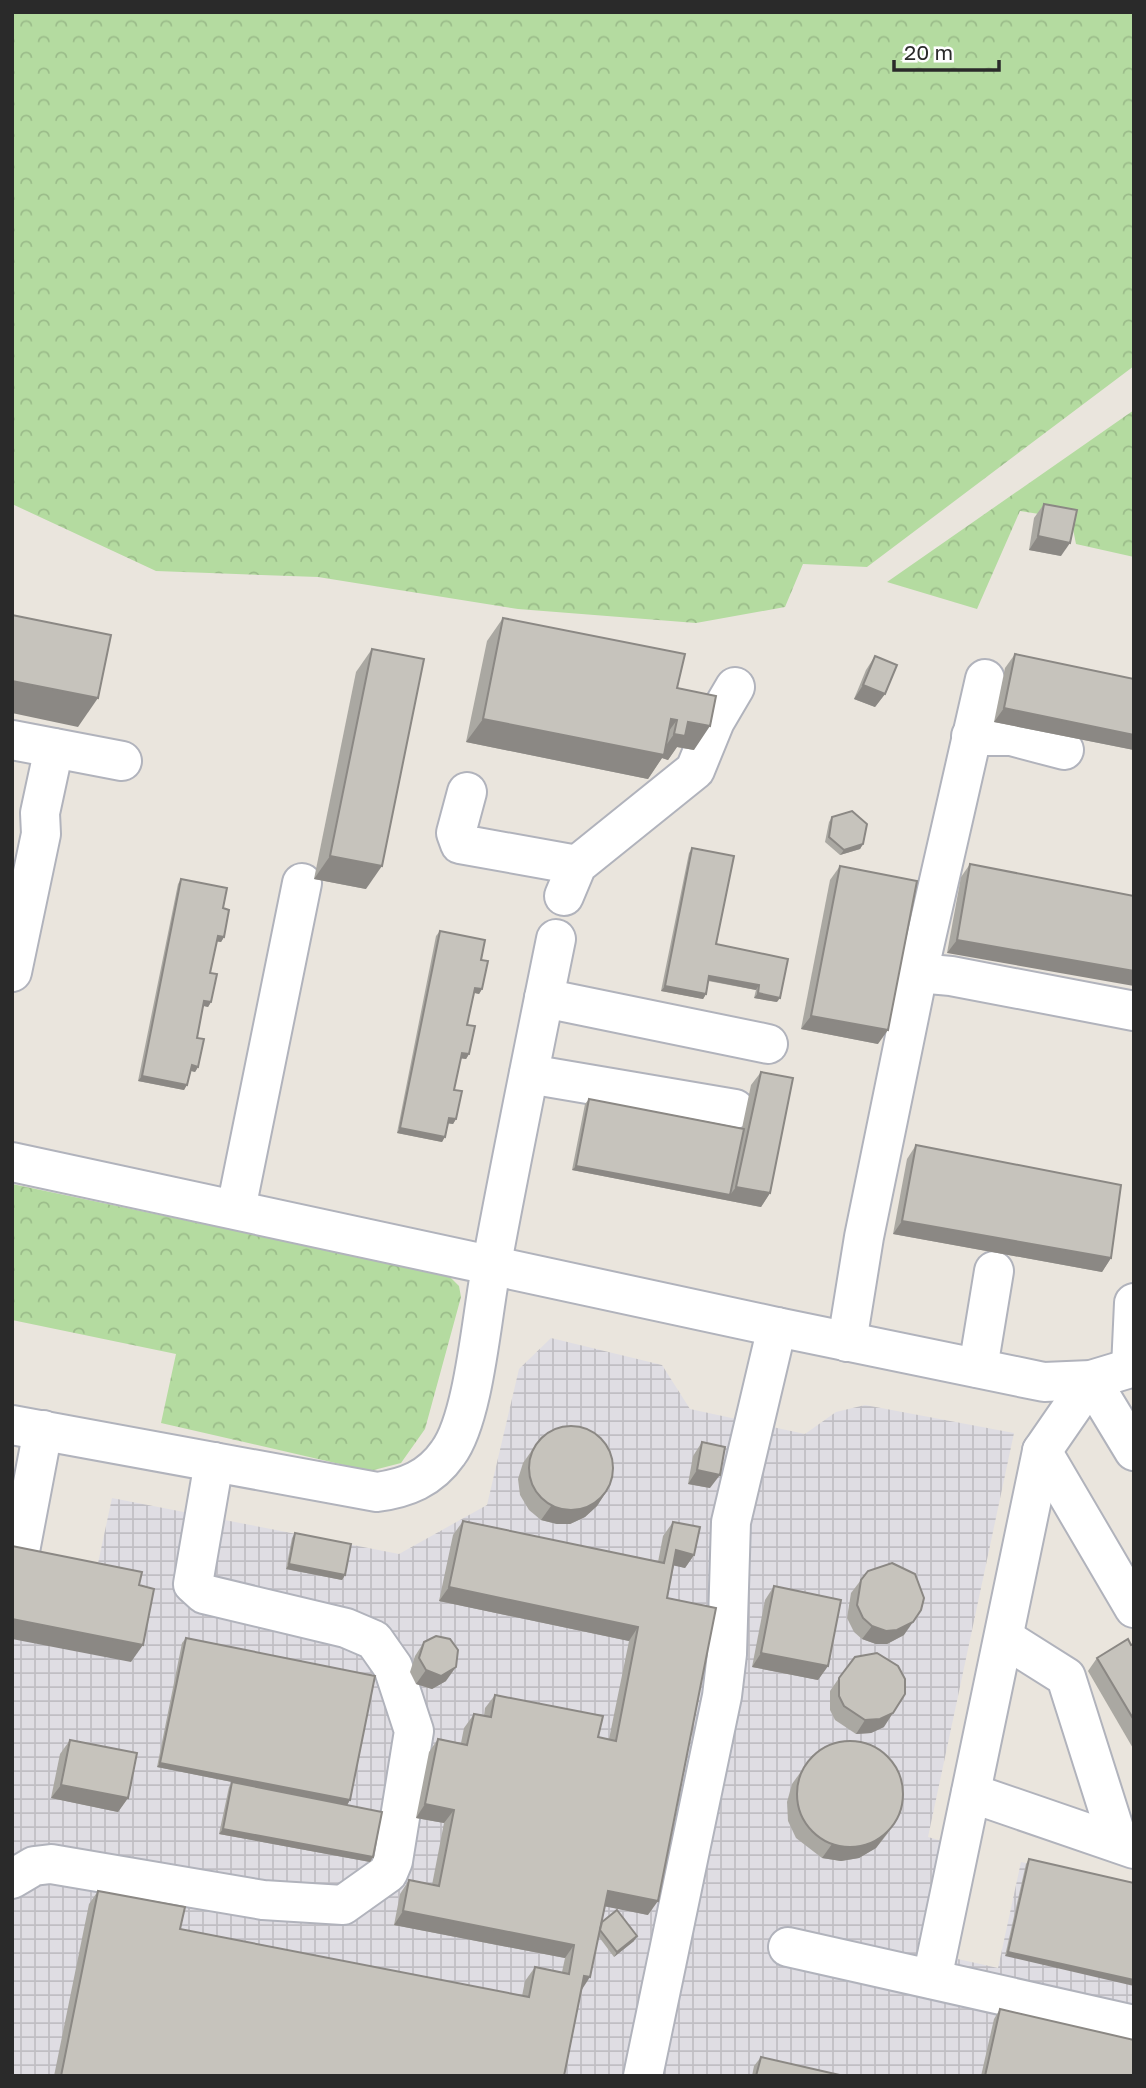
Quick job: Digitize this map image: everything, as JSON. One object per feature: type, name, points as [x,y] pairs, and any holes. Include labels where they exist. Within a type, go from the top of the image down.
[{"type":"street","points":[[847,1342],[864,1237],[918,973],[985,679]]},
{"type":"street","points":[[467,792],[456,833],[460,844],[571,880],[695,771],[715,721],[735,687]]},
{"type":"street","points":[[971,736],[1011,736],[1064,750]]},
{"type":"street","points":[[12,740],[122,761]]},
{"type":"street","points":[[12,972],[41,834],[40,813],[54,748]]},
{"type":"street","points":[[236,1209],[302,883]]},
{"type":"street","points":[[18,1567],[27,1427],[376,1492],[406,1488],[432,1472],[450,1452],[466,1413],[491,1264],[556,939]]},
{"type":"street","points":[[918,973],[951,976],[1134,1011]]},
{"type":"street","points":[[544,998],[768,1044]]},
{"type":"street","points":[[529,1074],[735,1109]]},
{"type":"street","points":[[12,1162],[1044,1382],[1091,1380],[1132,1367],[1134,1303]]},
{"type":"street","points":[[978,1368],[994,1271]]},
{"type":"street","points":[[643,2076],[722,1696],[727,1654],[731,1522],[777,1327]]},
{"type":"street","points":[[1091,1380],[1134,1451]]},
{"type":"street","points":[[933,1979],[1042,1451],[1091,1380]]},
{"type":"street","points":[[1042,1451],[1134,1608]]},
{"type":"street","points":[[12,1879],[34,1866],[58,1865],[263,1900],[343,1905],[388,1873],[393,1861],[414,1731],[393,1667],[374,1640],[346,1628],[204,1594],[193,1584],[214,1462]]},
{"type":"street","points":[[1004,1638],[1066,1677],[1126,1845]]},
{"type":"street","points":[[971,1793],[1126,1845]]},
{"type":"street","points":[[788,1947],[1134,2025]]},
{"type":"shaded area","points":[[551,1338],[662,1365],[690,1409],[805,1434],[836,1412],[865,1405],[1014,1433],[928,1837],[959,1846],[940,1955],[998,1968],[1021,1862],[1134,1884],[1134,2076],[12,2076],[12,1566],[94,1582],[112,1498],[399,1554],[487,1505],[519,1369]]},
{"type":"green space","points":[[12,12],[1134,12],[1134,366],[867,567],[803,564],[785,607],[696,623],[518,609],[318,577],[156,571],[12,504]]},
{"type":"green space","points":[[1134,410],[1134,557],[1076,544],[1071,519],[1020,511],[977,609],[887,582]]},
{"type":"green space","points":[[12,1184],[448,1275],[459,1286],[461,1297],[425,1429],[401,1463],[370,1471],[161,1423],[176,1354],[12,1320]]},
{"type":"building","points":[[1044,504],[1077,510],[1070,543],[1038,536]]},
{"type":"building","points":[[12,615],[111,635],[98,698],[12,681]]},
{"type":"building","points":[[503,618],[685,654],[677,688],[716,696],[710,726],[688,722],[685,736],[674,734],[677,720],[671,719],[664,755],[483,719]]},
{"type":"building","points":[[372,649],[424,659],[382,866],[330,856]]},
{"type":"building","points":[[1015,654],[1134,679],[1134,735],[1004,708]]},
{"type":"building","points":[[875,656],[897,665],[885,694],[863,685]]},
{"type":"building","points":[[852,811],[867,824],[863,844],[844,850],[829,837],[832,817]]},
{"type":"building","points":[[692,848],[734,856],[716,944],[788,959],[780,998],[758,993],[759,985],[709,976],[706,994],[665,986]]},
{"type":"building","points":[[970,864],[1134,896],[1134,971],[957,940]]},
{"type":"building","points":[[840,866],[917,881],[888,1030],[811,1016]]},
{"type":"building","points":[[181,879],[227,888],[223,908],[229,910],[224,937],[218,936],[210,973],[217,974],[211,1002],[204,1001],[197,1038],[204,1039],[198,1067],[192,1065],[187,1085],[142,1076]]},
{"type":"building","points":[[440,931],[485,940],[481,960],[488,961],[482,989],[475,988],[467,1025],[475,1026],[469,1054],[462,1053],[454,1090],[462,1091],[456,1119],[449,1118],[445,1137],[400,1128]]},
{"type":"building","points":[[761,1072],[793,1078],[770,1193],[736,1187]]},
{"type":"building","points":[[589,1099],[744,1129],[730,1195],[576,1166]]},
{"type":"building","points":[[916,1145],[1121,1185],[1111,1258],[902,1221]]},
{"type":"building","points":[[571,1426],[587,1429],[601,1438],[610,1452],[613,1468],[610,1484],[601,1498],[587,1507],[571,1510],[555,1507],[541,1498],[532,1484],[529,1468],[532,1452],[541,1438],[555,1429]]},
{"type":"building","points":[[702,1442],[725,1447],[720,1475],[697,1470]]},
{"type":"building","points":[[463,1521],[664,1563],[673,1522],[700,1527],[694,1555],[676,1550],[667,1598],[716,1608],[658,1901],[608,1891],[590,1977],[584,1976],[564,2076],[61,2076],[98,1891],[185,1907],[180,1929],[529,1997],[535,1967],[569,1974],[574,1945],[403,1911],[409,1880],[439,1886],[454,1810],[425,1804],[438,1739],[467,1745],[474,1714],[491,1717],[495,1695],[603,1716],[598,1737],[616,1741],[638,1627],[449,1587]]},
{"type":"building","points":[[295,1533],[351,1544],[345,1575],[289,1564]]},
{"type":"building","points":[[12,1546],[142,1572],[139,1585],[154,1589],[143,1645],[12,1619]]},
{"type":"building","points":[[892,1563],[915,1574],[924,1598],[921,1610],[913,1622],[897,1630],[886,1631],[872,1626],[863,1618],[857,1605],[861,1580],[868,1571]]},
{"type":"building","points":[[774,1586],[841,1600],[828,1666],[761,1653]]},
{"type":"building","points":[[436,1636],[450,1639],[458,1650],[456,1667],[441,1676],[426,1670],[419,1658],[424,1642]]},
{"type":"building","points":[[186,1638],[375,1676],[350,1800],[160,1763]]},
{"type":"building","points":[[1128,1639],[1131,1645],[1134,1644],[1134,1720],[1097,1658]]},
{"type":"building","points":[[877,1653],[898,1666],[905,1679],[905,1694],[893,1713],[880,1719],[865,1720],[844,1706],[839,1696],[839,1678],[855,1657]]},
{"type":"building","points":[[70,1740],[137,1753],[128,1798],[61,1785]]},
{"type":"building","points":[[850,1741],[870,1745],[887,1757],[899,1774],[903,1794],[899,1814],[887,1831],[870,1843],[850,1847],[830,1843],[813,1831],[801,1814],[797,1794],[801,1774],[813,1757],[830,1745]]},
{"type":"building","points":[[232,1782],[382,1812],[373,1857],[223,1829]]},
{"type":"building","points":[[1029,1859],[1134,1883],[1134,1980],[1008,1952]]},
{"type":"building","points":[[617,1910],[637,1936],[617,1952],[600,1930],[602,1922]]},
{"type":"building","points":[[1000,2009],[1134,2040],[1134,2076],[985,2076]]},
{"type":"building","points":[[761,2057],[844,2076],[756,2076]]}]
